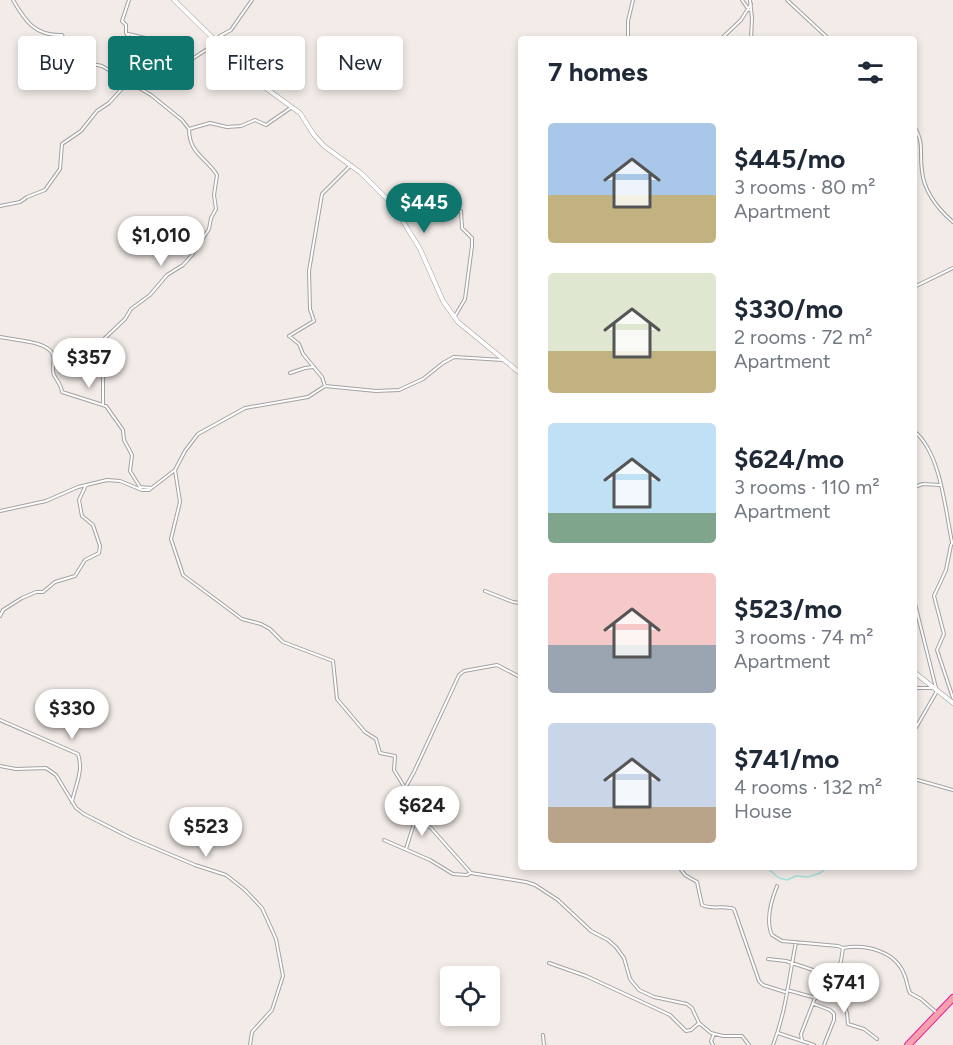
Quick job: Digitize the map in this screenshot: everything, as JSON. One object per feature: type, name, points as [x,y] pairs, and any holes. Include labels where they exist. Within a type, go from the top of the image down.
[{"type":"highway","points":[[908,1045],[953,998]]},
{"type":"street","points":[[13,0],[25,21],[48,34],[63,35],[73,56],[108,70]]},
{"type":"street","points":[[129,0],[122,21],[126,25],[128,34],[154,40],[162,49],[192,59],[206,48]]},
{"type":"street","points":[[174,0],[212,36]]},
{"type":"street","points":[[220,36],[231,30],[252,0]]},
{"type":"street","points":[[628,36],[628,21],[633,0]]},
{"type":"street","points":[[742,0],[751,12]]},
{"type":"street","points":[[787,0],[826,36]]},
{"type":"street","points":[[724,36],[741,20],[750,2]]},
{"type":"street","points":[[750,2],[751,36]]},
{"type":"street","points":[[0,206],[20,202],[45,190],[60,169],[62,144],[83,129],[96,111],[107,105],[121,90]]},
{"type":"street","points":[[104,405],[105,338],[125,319],[131,309],[150,295],[167,275],[189,259],[209,228],[216,208],[214,195],[217,175],[196,152],[189,129],[182,120],[143,90]]},
{"type":"street","points":[[268,90],[301,115],[318,141],[351,165],[393,205],[422,254],[444,301],[462,327],[518,371]]},
{"type":"street","points":[[189,129],[210,123],[227,127],[241,126],[255,120],[266,125],[292,107]]},
{"type":"street","points":[[917,132],[922,142],[921,161],[924,180],[934,201],[953,222]]},
{"type":"street","points":[[325,386],[321,374],[313,368],[302,353],[300,344],[289,336],[314,321],[310,309],[309,271],[322,194],[351,165]]},
{"type":"street","points":[[393,205],[457,208],[461,211],[462,230],[472,238],[465,299],[454,316]]},
{"type":"street","points":[[402,217],[409,207]]},
{"type":"street","points":[[917,286],[953,268]]},
{"type":"street","points":[[0,337],[34,342],[49,349],[54,357],[53,374],[61,384],[63,392],[104,405],[122,428],[124,440],[132,455],[130,471],[138,486],[151,488]]},
{"type":"street","points":[[0,511],[46,501],[86,485],[111,480],[127,483],[142,490],[151,488],[175,470],[193,439],[205,429],[245,408],[308,397],[325,386],[376,391],[399,390],[423,379],[454,357],[504,360]]},
{"type":"street","points":[[290,373],[313,368]]},
{"type":"street","points":[[917,434],[929,448],[940,485],[952,542],[946,570],[934,596],[944,634],[937,650],[953,700]]},
{"type":"street","points":[[175,470],[180,502],[171,539],[183,576],[242,619],[270,629],[283,642],[333,660],[337,699],[365,732],[376,739],[380,753],[395,756],[394,773],[405,788]]},
{"type":"street","points":[[0,616],[3,610],[22,598],[36,592],[43,592],[55,582],[75,576],[84,562],[99,553],[100,546],[93,525],[82,516],[81,511],[79,500],[86,485]]},
{"type":"street","points":[[917,486],[940,485]]},
{"type":"street","points":[[485,591],[518,603]]},
{"type":"street","points":[[917,612],[936,690],[917,725]]},
{"type":"street","points":[[470,873],[433,830],[405,808],[405,788],[455,680],[461,672],[497,665],[518,676]]},
{"type":"street","points":[[917,674],[953,700]]},
{"type":"street","points":[[917,688],[936,690]]},
{"type":"street","points":[[0,720],[78,754],[80,763],[78,782],[72,802]]},
{"type":"street","points":[[0,766],[16,769],[46,768],[56,775],[72,802],[84,814],[108,828],[195,865],[226,875],[262,908],[276,939],[283,976],[272,1010],[252,1032],[250,1045]]},
{"type":"street","points":[[917,780],[953,790]]},
{"type":"street","points":[[406,849],[416,816]]},
{"type":"street","points":[[384,840],[430,860],[453,874],[467,875],[470,873],[526,882],[547,893],[558,900],[591,932],[614,944],[624,957],[627,974],[637,989],[654,997],[687,1004],[692,1008],[699,1023],[714,1034],[742,1036],[749,1045]]},
{"type":"street","points":[[681,870],[697,882],[702,905],[706,908],[734,909],[759,981],[763,985],[816,998]]},
{"type":"street","points":[[777,886],[771,902],[770,930],[772,935],[778,939],[843,948],[860,948],[891,956],[905,975],[910,993],[921,999],[938,1014]]},
{"type":"street","points":[[774,1045],[783,1018],[796,942]]},
{"type":"street","points":[[802,1041],[801,1034],[822,980],[836,973],[843,948]]},
{"type":"street","points":[[768,959],[792,963],[828,975]]},
{"type":"street","points":[[549,963],[595,980],[670,1015],[686,1031],[692,1030],[699,1023]]},
{"type":"street","points":[[819,991],[841,998],[847,1013],[848,1024],[864,1029],[877,1039]]},
{"type":"street","points":[[814,1004],[834,1014],[834,1020],[824,1045]]},
{"type":"street","points":[[778,1033],[814,1045]]},
{"type":"street","points":[[713,1045],[711,1041],[714,1034]]},
{"type":"street","points":[[543,1035],[544,1045]]},
{"type":"waterway","points":[[770,870],[779,878],[787,880],[796,876],[808,877],[824,870]]}]
